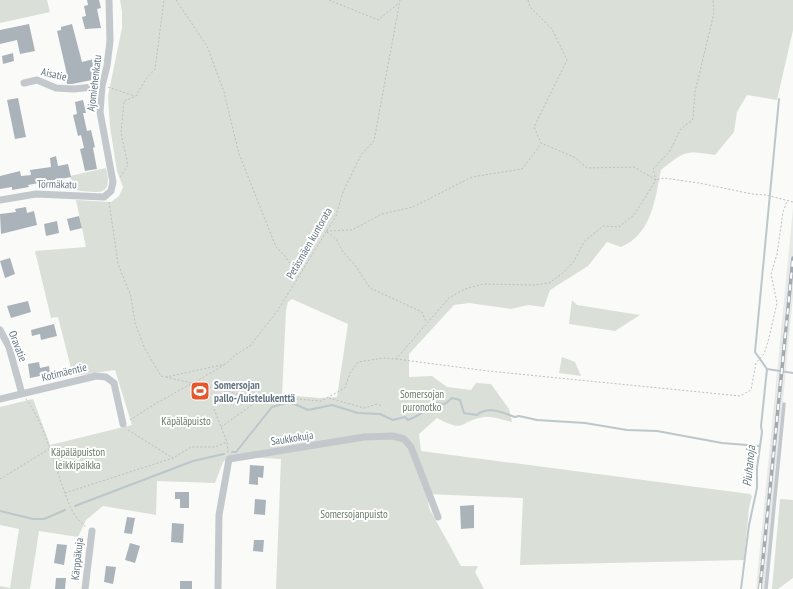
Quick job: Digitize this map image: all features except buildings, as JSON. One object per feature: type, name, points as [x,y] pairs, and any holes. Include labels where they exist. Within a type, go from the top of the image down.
[{"type":"street","name":"Ajomiehenkatu","points":[[109,0],[110,41],[102,86],[100,112],[110,191]]},
{"type":"street","name":"Aisatie","points":[[24,83],[37,80],[56,88],[74,89],[102,86]]},
{"type":"street","name":"Törmäkatu","points":[[0,200],[36,194],[104,197],[110,191]]},
{"type":"street","name":"Oravatie","points":[[0,330],[9,347],[22,394]]},
{"type":"street","name":"Kotimäentie","points":[[0,400],[96,376],[106,377],[114,383],[123,424]]},
{"type":"street","name":"Saukkokuja","points":[[229,460],[364,438],[393,436],[404,440],[411,447],[438,517]]},
{"type":"street","points":[[218,589],[218,515],[229,460]]},
{"type":"street","name":"Kärppäkuja","points":[[85,589],[92,531]]},
{"type":"lane","points":[[766,589],[784,404]]},
{"type":"path","points":[[110,191],[128,165],[121,133],[124,101],[136,96],[146,79],[155,69],[164,0]]},
{"type":"path","points":[[176,0],[207,46],[224,92],[239,154],[276,247],[285,256],[299,277]]},
{"type":"path","points":[[329,0],[378,20],[400,2]]},
{"type":"path","name":"Petäsmäen kuntorata","points":[[110,191],[118,264],[130,296],[135,323],[145,349],[161,376],[166,377],[226,364],[235,355],[250,346],[278,310],[336,216],[343,192],[361,155],[374,141],[400,0]]},
{"type":"path","points":[[528,0],[530,7],[552,29],[567,60],[534,127],[541,143],[574,157],[587,168],[634,167],[656,180]]},
{"type":"path","points":[[656,180],[653,169],[670,151],[680,130],[693,119],[694,92],[714,13],[713,0]]},
{"type":"path","points":[[102,86],[136,96]]},
{"type":"path","points":[[326,231],[352,230],[382,214],[413,207],[472,177],[522,169],[541,143]]},
{"type":"path","points":[[396,359],[426,322],[449,298],[465,289],[483,284],[534,286],[549,283],[563,273],[574,261],[584,242],[603,226],[619,227],[634,214],[656,180],[664,178],[699,183],[752,194],[766,195],[793,202]]},
{"type":"path","points":[[166,377],[238,394],[303,398],[321,401],[345,388],[350,373],[358,362],[384,358],[488,371],[740,396],[751,390],[754,383],[756,363],[764,354],[768,342],[777,303],[771,274],[777,254],[783,212],[787,201]]},
{"type":"path","points":[[326,231],[336,238],[343,252],[355,265],[370,288],[422,312],[426,322]]},
{"type":"path","points":[[172,458],[128,430],[123,424],[163,398],[193,384],[226,364]]},
{"type":"path","points":[[22,394],[33,409],[65,493],[68,506],[74,515],[92,531]]},
{"type":"path","points":[[221,427],[259,400],[269,397]]},
{"type":"path","points":[[329,398],[364,408],[377,404],[382,406]]},
{"type":"path","points":[[214,409],[227,442],[229,460]]},
{"type":"path","points":[[65,493],[172,458],[191,447],[215,447],[227,442]]},
{"type":"path","points":[[0,479],[49,449]]},
{"type":"shaded area","points":[[793,208],[793,296],[765,589],[756,589]]},
{"type":"green space","points":[[0,0],[47,0],[50,12],[0,23]]},
{"type":"green space","points":[[120,0],[793,0],[793,30],[777,100],[747,95],[737,112],[734,132],[715,155],[697,153],[685,154],[675,159],[661,170],[654,204],[646,225],[639,234],[621,247],[607,242],[588,266],[550,290],[544,307],[528,305],[511,309],[469,303],[454,305],[409,354],[409,377],[432,376],[447,387],[471,390],[476,383],[491,384],[509,409],[512,422],[484,417],[458,426],[437,418],[419,434],[421,451],[750,494],[752,496],[749,508],[744,560],[520,565],[523,498],[427,494],[429,508],[461,566],[478,566],[475,572],[484,589],[276,589],[281,459],[230,456],[223,462],[215,483],[157,481],[156,515],[103,506],[86,520],[78,537],[39,531],[30,589],[0,589],[0,586],[10,588],[19,529],[0,525],[0,407],[33,399],[50,445],[132,425],[115,370],[73,376],[58,317],[51,318],[35,251],[86,247],[76,200],[111,202],[119,196],[123,187],[117,171],[110,127],[108,96],[122,28],[122,11]],"holes":[[[292,299],[348,324],[337,397],[320,398],[282,395],[286,310],[288,302]]]},
{"type":"green space","points":[[106,168],[108,178],[105,189],[96,192],[73,190],[70,176]]},
{"type":"green space","points":[[572,300],[577,305],[640,315],[615,331],[569,324]]},
{"type":"green space","points":[[562,357],[575,362],[581,376],[559,373]]},
{"type":"green space","points":[[780,499],[793,500],[793,578],[778,589],[772,589]]},
{"type":"waterway","points":[[767,369],[755,352],[779,99]]},
{"type":"waterway","name":"Piuhanoja","points":[[741,589],[749,525],[757,488],[757,468],[762,432],[761,426],[767,369],[793,373]]},
{"type":"waterway","points":[[232,452],[236,452],[272,407],[290,402],[308,410],[332,405],[358,413],[380,414],[393,420],[405,417],[408,420],[428,409],[435,407],[437,403],[445,404],[452,398],[460,400],[464,413],[477,415],[481,412],[491,410],[515,417],[519,416],[537,420],[585,423],[627,430],[657,431],[722,443],[760,446]]},
{"type":"waterway","points":[[75,506],[193,461],[224,454]]},
{"type":"waterway","points":[[0,511],[33,519],[44,519],[65,510]]},
{"type":"railway","points":[[760,589],[793,258]]},
{"type":"place","name":"Somersojan pallo-/luistelukenttä","points":[[200,391]]},
{"type":"park label","name":"Somersojan puronotko","points":[[422,400]]},
{"type":"park label","name":"Käpäläpuisto","points":[[186,421]]},
{"type":"park label","name":"Käpäläpuiston leikkipaikka","points":[[78,458]]},
{"type":"park label","name":"Somersojanpuisto","points":[[354,514]]}]
